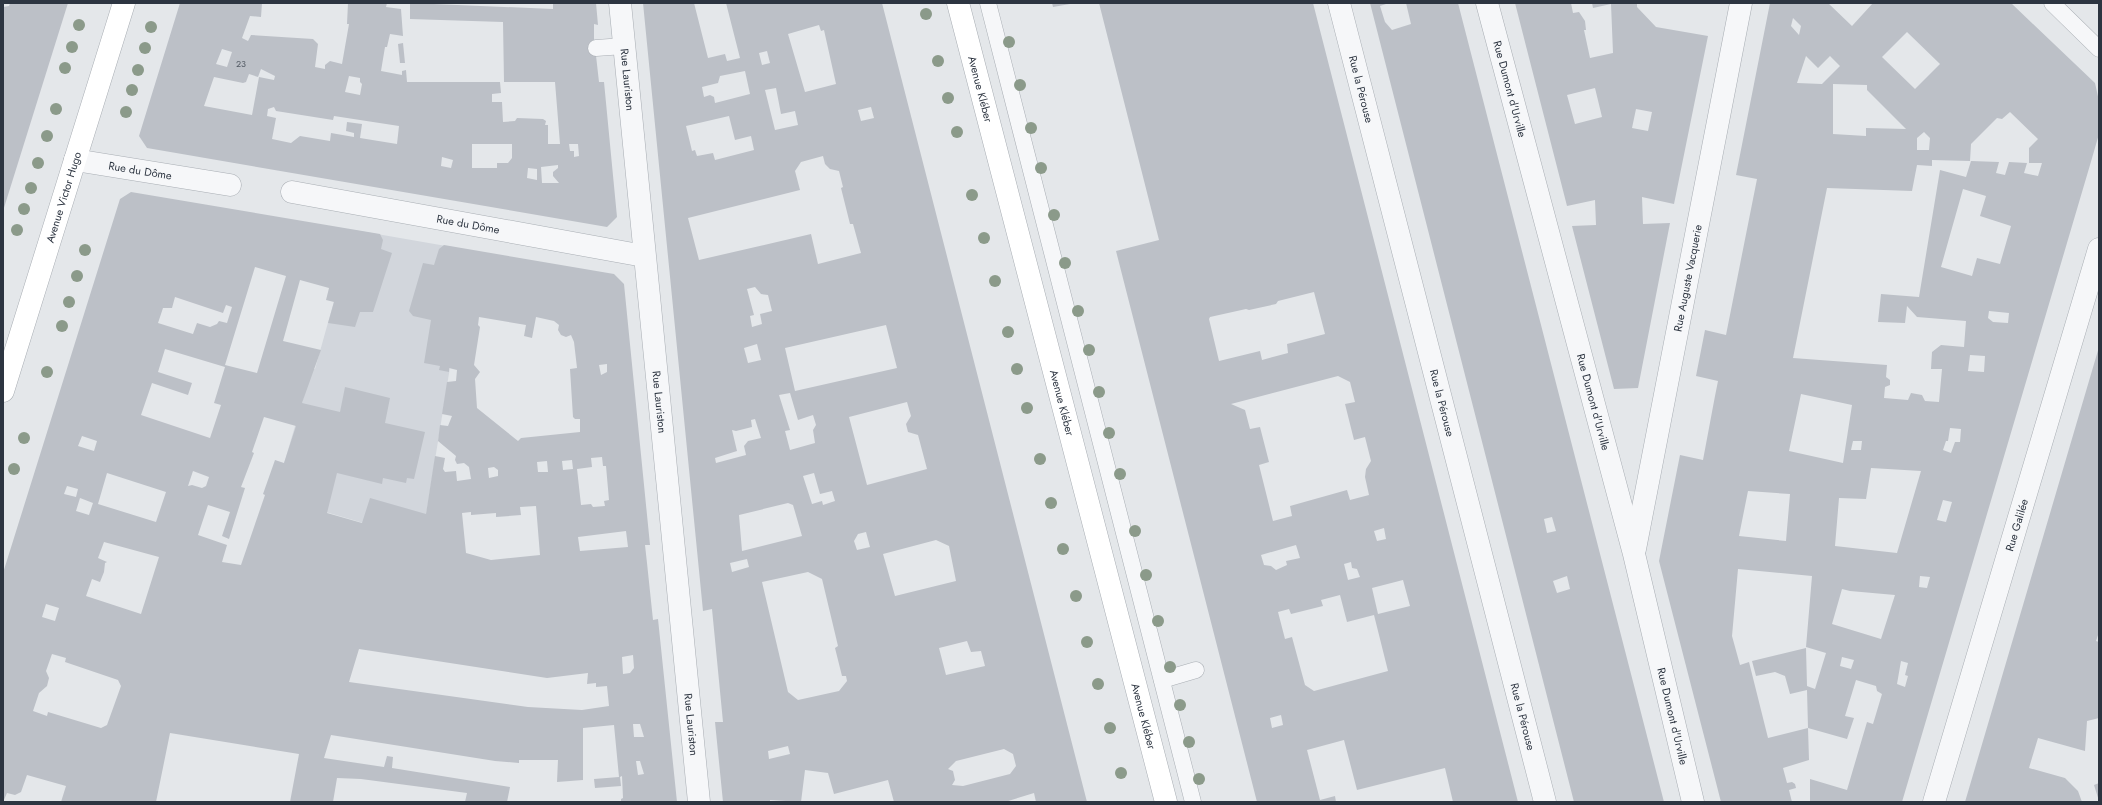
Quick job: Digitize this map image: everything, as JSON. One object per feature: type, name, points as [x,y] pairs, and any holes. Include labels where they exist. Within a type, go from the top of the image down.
[{"type":"main road","name":"Avenue Victor Hugo","points":[[3,391],[124,3]]},
{"type":"main road","name":"Avenue Kléber","points":[[958,3],[1166,802]]},
{"type":"street","name":"Rue Lauriston","points":[[620,3],[699,802]]},
{"type":"street","name":"Rue la Pérouse","points":[[1339,3],[1545,802]]},
{"type":"street","name":"Rue Dumont d'Urville","points":[[1487,3],[1634,554],[1693,802]]},
{"type":"street","name":"Rue Auguste Vacquerie","points":[[1634,554],[1741,3]]},
{"type":"street","name":"Rue du Dôme","points":[[75,160],[230,185]]},
{"type":"street","name":"Rue du Dôme","points":[[292,192],[644,256]]},
{"type":"street","name":"Rue Galilée","points":[[1934,802],[2099,249]]},
{"type":"lane","points":[[988,3],[1193,802]]},
{"type":"lane","points":[[2052,3],[2099,49]]},
{"type":"lane","points":[[596,48],[624,46]]},
{"type":"lane","points":[[1162,680],[1196,670]]},
{"type":"shaded area","points":[[354,230],[469,250],[422,540],[274,497],[312,369],[315,369]]},
{"type":"building","points":[[10,3],[68,3],[3,211],[3,7],[9,6]]},
{"type":"building","points":[[180,3],[262,3],[261,17],[250,16],[242,38],[248,41],[251,35],[313,39],[318,44],[315,67],[325,69],[325,65],[330,61],[342,64],[349,24],[347,24],[348,3],[387,3],[386,7],[401,9],[403,36],[390,34],[387,47],[385,47],[381,71],[402,75],[402,71],[406,70],[407,82],[500,82],[501,93],[492,94],[492,102],[502,102],[503,122],[515,121],[517,118],[543,119],[546,121],[545,125],[548,125],[548,144],[560,144],[555,82],[504,82],[503,22],[410,19],[410,3],[553,9],[553,4],[596,3],[598,25],[594,24],[594,38],[599,82],[604,82],[617,217],[607,227],[147,148],[139,136]],"holes":[[[222,49],[232,52],[227,67],[216,64]],[[261,69],[275,76],[274,80],[259,77],[252,115],[204,106],[214,77],[243,83],[246,82],[249,74],[258,77]],[[349,76],[360,78],[360,82],[362,84],[360,95],[345,92]],[[274,107],[276,111],[333,120],[334,116],[399,126],[397,144],[360,138],[362,124],[347,122],[346,131],[354,133],[354,137],[331,133],[330,141],[300,136],[291,143],[272,139],[276,118],[267,116],[268,109]],[[472,144],[512,144],[512,158],[508,163],[497,163],[497,168],[472,168]],[[569,144],[578,144],[579,156],[574,157],[574,151],[570,151]],[[442,157],[453,160],[451,168],[441,166]],[[558,165],[558,168],[553,172],[553,176],[559,183],[542,183],[541,167]],[[528,168],[537,169],[537,180],[527,178]]]},
{"type":"building","points":[[643,3],[694,3],[708,58],[725,54],[727,61],[740,58],[726,3],[882,3],[1087,802],[1036,802],[1034,793],[1005,802],[894,802],[888,780],[834,794],[828,773],[805,770],[801,802],[770,800],[770,802],[723,802],[715,722],[723,722],[712,609],[703,611]],"holes":[[[819,25],[821,31],[824,30],[836,84],[805,92],[788,34]],[[767,51],[770,63],[762,65],[759,53]],[[745,71],[750,94],[715,103],[714,97],[710,95],[704,97],[702,87],[718,83],[720,76]],[[776,88],[781,114],[795,111],[798,125],[775,130],[765,90]],[[871,107],[874,118],[861,121],[858,110]],[[729,116],[735,140],[751,136],[754,150],[715,160],[713,153],[697,156],[695,150],[692,151],[686,126]],[[823,156],[825,164],[830,169],[839,171],[843,187],[841,188],[850,224],[853,224],[861,253],[818,264],[811,234],[699,260],[688,218],[800,190],[795,171],[801,162]],[[755,287],[761,294],[768,295],[772,311],[760,314],[762,324],[752,327],[750,316],[754,315],[747,289]],[[886,325],[897,368],[795,391],[785,348]],[[757,344],[761,360],[748,363],[744,348]],[[790,393],[798,420],[813,415],[816,425],[813,430],[815,443],[790,450],[785,431],[790,430],[779,395]],[[907,402],[911,416],[906,424],[908,432],[918,435],[927,469],[867,485],[849,417]],[[755,419],[761,438],[748,441],[744,446],[746,455],[716,463],[715,458],[737,451],[732,430],[736,431],[752,427],[751,420]],[[814,473],[820,494],[832,491],[835,501],[823,505],[822,501],[812,504],[803,476]],[[788,503],[793,505],[802,536],[742,551],[739,515]],[[866,532],[870,547],[857,550],[854,541],[858,534]],[[936,540],[949,546],[956,581],[895,596],[883,554]],[[747,559],[749,567],[732,572],[730,563]],[[808,572],[822,579],[838,646],[835,648],[842,676],[846,676],[847,681],[839,691],[798,700],[788,692],[762,582]],[[967,641],[971,652],[981,651],[985,666],[946,675],[939,648]],[[788,746],[790,754],[769,759],[768,751]],[[1004,749],[1013,754],[1016,766],[1010,774],[963,786],[952,785],[955,780],[953,771],[948,769],[956,761]]]},
{"type":"building","points":[[1052,3],[1070,3],[1070,4],[1053,7]]},
{"type":"building","points":[[1099,3],[1313,3],[1518,802],[1453,802],[1445,768],[1357,790],[1344,740],[1307,750],[1320,800],[1335,796],[1336,802],[1257,802],[1116,251],[1159,240]],"holes":[[[1314,292],[1325,334],[1287,344],[1288,353],[1262,360],[1260,351],[1219,361],[1209,319],[1210,317],[1276,304],[1278,301]],[[1338,376],[1350,382],[1355,402],[1345,404],[1354,440],[1365,437],[1371,461],[1366,469],[1365,477],[1369,495],[1350,500],[1347,490],[1290,506],[1292,516],[1273,521],[1259,465],[1269,462],[1260,427],[1250,429],[1245,410],[1231,404]],[[1384,528],[1386,539],[1377,541],[1374,531]],[[1296,545],[1300,558],[1286,561],[1287,565],[1276,570],[1271,566],[1264,565],[1261,555]],[[1351,562],[1352,568],[1357,569],[1360,577],[1348,580],[1344,564]],[[1403,580],[1410,606],[1378,614],[1372,588]],[[1340,595],[1347,622],[1374,615],[1388,671],[1314,691],[1305,685],[1292,637],[1285,639],[1278,612],[1289,609],[1291,614],[1323,606],[1321,600]],[[1281,715],[1283,725],[1272,728],[1270,718]]]},
{"type":"building","points":[[1370,3],[1389,3],[1380,6],[1385,22],[1392,30],[1411,24],[1406,3],[1458,3],[1664,802],[1574,802]],"holes":[[[1552,517],[1556,531],[1547,533],[1544,519]],[[1567,576],[1570,589],[1557,593],[1553,581]]]},
{"type":"building","points":[[1515,3],[1571,3],[1573,13],[1579,12],[1585,21],[1586,30],[1584,30],[1590,58],[1613,53],[1611,4],[1593,8],[1592,3],[1637,3],[1637,7],[1656,27],[1708,36],[1674,204],[1642,197],[1643,224],[1670,223],[1638,388],[1614,389],[1572,226],[1596,225],[1595,200],[1567,206]],"holes":[[[1595,88],[1602,117],[1575,124],[1567,95]],[[1636,109],[1652,112],[1648,131],[1632,128]]]},
{"type":"building","points":[[1770,3],[1828,3],[1852,26],[1873,3],[2011,3],[2095,83],[2099,101],[2099,134],[1902,802],[1810,802],[1810,779],[1847,790],[1867,722],[1873,724],[1882,694],[1877,691],[1876,686],[1856,680],[1845,716],[1854,718],[1847,739],[1808,728],[1809,760],[1783,768],[1787,783],[1792,782],[1795,784],[1796,788],[1789,790],[1792,802],[1721,802],[1659,561],[1680,455],[1703,460],[1718,381],[1696,376],[1705,330],[1726,335],[1757,179],[1736,175]],"holes":[[[1793,18],[1801,26],[1799,35],[1791,26]],[[1907,32],[1940,64],[1915,89],[1882,57]],[[1806,56],[1818,68],[1830,56],[1840,66],[1822,84],[1797,83]],[[1833,84],[1867,85],[1867,90],[1906,129],[1866,128],[1866,136],[1833,134]],[[2010,112],[2038,139],[2029,148],[2029,163],[2042,163],[2038,176],[2024,173],[2027,163],[2009,162],[2005,175],[1996,173],[1999,162],[1971,161],[1966,177],[1940,170],[1919,297],[1881,294],[1878,322],[1905,323],[1907,306],[1917,317],[1966,321],[1964,347],[1941,345],[1932,352],[1931,369],[1942,369],[1939,402],[1925,401],[1922,395],[1911,393],[1908,400],[1884,398],[1885,387],[1890,385],[1890,380],[1886,377],[1887,365],[1793,358],[1827,188],[1912,191],[1917,165],[1932,166],[1932,160],[1970,161],[1971,144],[1997,118],[2002,119]],[[1924,132],[1930,138],[1929,150],[1917,150],[1917,138]],[[1963,189],[1986,196],[1980,216],[2011,226],[2000,264],[1977,258],[1972,276],[1941,267]],[[1989,311],[2009,313],[2008,323],[1993,322],[1988,318]],[[1970,355],[1985,356],[1984,372],[1968,371]],[[1801,394],[1852,405],[1843,463],[1789,451]],[[1950,428],[1961,429],[1960,442],[1955,442],[1951,453],[1943,450],[1946,441],[1948,441]],[[1853,441],[1862,441],[1861,450],[1851,450]],[[1871,468],[1921,471],[1897,553],[1835,546],[1839,498],[1866,499]],[[1748,491],[1790,494],[1786,541],[1739,536]],[[1943,500],[1952,502],[1946,522],[1937,520]],[[1738,569],[1812,576],[1806,647],[1826,653],[1815,689],[1807,686],[1806,648],[1752,661],[1756,676],[1775,672],[1785,676],[1790,694],[1807,690],[1808,728],[1768,738],[1749,662],[1740,665],[1732,636]],[[1920,576],[1930,577],[1927,588],[1919,587]],[[1842,589],[1895,595],[1881,639],[1832,624]],[[1842,657],[1854,660],[1851,669],[1840,666]],[[1901,661],[1908,663],[1905,675],[1908,676],[1905,687],[1897,684]]]},
{"type":"building","points":[[403,43],[405,63],[400,63],[398,44]]},
{"type":"building","points":[[131,192],[380,234],[383,240],[381,249],[392,253],[373,312],[360,312],[355,327],[328,323],[334,302],[326,300],[329,288],[300,280],[283,341],[321,350],[302,403],[340,412],[345,387],[390,398],[385,423],[425,432],[414,479],[407,478],[406,483],[383,478],[382,484],[337,473],[327,513],[362,523],[370,498],[426,514],[435,456],[445,458],[443,469],[445,472],[456,471],[457,481],[471,479],[469,467],[464,463],[457,464],[455,460],[456,456],[438,441],[440,425],[448,426],[452,416],[442,414],[447,382],[456,381],[457,370],[449,368],[449,372],[439,370],[440,366],[424,363],[431,320],[413,316],[409,311],[423,263],[434,265],[439,249],[444,245],[614,274],[624,284],[650,545],[645,545],[653,620],[658,619],[677,802],[621,802],[621,799],[623,798],[622,776],[620,777],[621,786],[595,788],[594,779],[619,777],[614,725],[583,728],[583,780],[557,782],[558,760],[519,760],[519,763],[495,761],[331,735],[324,758],[384,767],[387,756],[393,757],[392,768],[510,787],[507,802],[465,802],[467,793],[361,779],[337,778],[333,802],[290,802],[299,754],[170,733],[156,802],[61,802],[66,786],[27,775],[21,792],[15,795],[7,793],[3,802],[3,573],[120,199]],"holes":[[[255,267],[286,276],[257,373],[225,365]],[[175,297],[223,313],[226,305],[232,307],[227,323],[219,321],[217,324],[210,327],[197,323],[193,334],[158,323],[163,308],[172,308]],[[479,317],[526,325],[524,336],[532,338],[536,317],[554,321],[559,325],[558,330],[561,335],[566,337],[571,335],[574,342],[577,368],[570,369],[573,417],[575,419],[580,419],[580,432],[521,438],[518,441],[477,408],[475,379],[480,372],[474,365],[480,327],[478,325]],[[165,349],[225,367],[214,403],[221,405],[210,438],[141,415],[152,383],[188,395],[192,383],[158,372]],[[607,364],[607,372],[601,375],[599,365]],[[264,417],[296,426],[284,463],[275,460],[263,494],[265,495],[241,565],[222,562],[227,545],[198,535],[208,505],[230,512],[222,536],[229,539],[245,488],[241,487],[254,453],[252,452]],[[82,436],[97,441],[94,451],[78,446]],[[602,457],[603,466],[606,466],[609,500],[604,501],[605,506],[593,507],[591,504],[581,505],[577,469],[592,467],[591,458]],[[572,460],[573,469],[563,470],[562,461]],[[547,461],[548,472],[538,472],[537,462]],[[494,467],[498,470],[498,476],[489,478],[488,468]],[[193,471],[209,477],[206,486],[202,488],[192,485],[188,486]],[[107,473],[166,492],[156,522],[98,504]],[[67,486],[78,489],[76,497],[64,494]],[[80,498],[93,503],[89,515],[76,511]],[[536,506],[540,555],[491,560],[466,553],[462,513],[471,512],[471,515],[496,513],[496,517],[521,515],[520,507]],[[626,531],[628,547],[580,551],[578,537]],[[104,542],[159,557],[141,614],[86,596],[92,579],[100,582],[104,572],[105,563],[107,562],[98,558]],[[46,604],[59,608],[55,621],[42,617]],[[359,649],[547,678],[588,673],[587,684],[596,683],[596,687],[607,686],[609,706],[582,710],[528,707],[349,682]],[[52,654],[66,658],[65,662],[118,680],[121,686],[107,725],[101,728],[48,712],[47,716],[33,711],[39,693],[47,686],[49,678],[46,671]],[[633,655],[634,668],[630,673],[623,674],[622,657]],[[633,724],[640,724],[644,737],[634,737]],[[636,761],[640,761],[644,774],[638,775]]]},
{"type":"building","points":[[2099,347],[2099,632],[2096,641],[2099,642],[2099,718],[2087,721],[2085,751],[2038,738],[2029,768],[2065,778],[2078,791],[2082,802],[1965,802]]},
{"type":"building","points":[[2099,783],[2099,801],[2094,785]]}]
